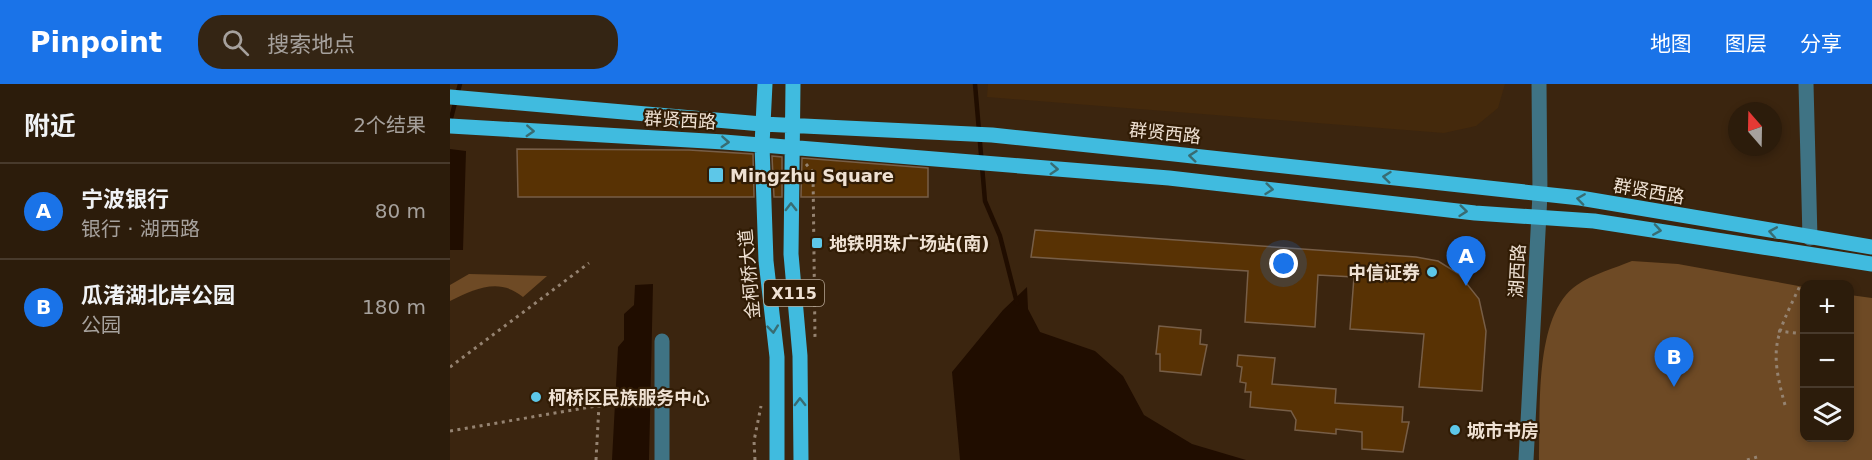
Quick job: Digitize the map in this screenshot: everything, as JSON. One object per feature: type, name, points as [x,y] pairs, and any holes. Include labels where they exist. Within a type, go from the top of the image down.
[{"type":"main road","name":"金柯桥大道","points":[[765,84],[762,145],[766,261],[777,357],[777,460]]},
{"type":"main road","name":"X115","points":[[793,84],[790,125],[791,254],[800,356],[801,460]]},
{"type":"main road","name":"群贤西路","points":[[450,97],[762,124],[992,135],[1540,194],[1872,247]]},
{"type":"main road","name":"群贤西路","points":[[450,126],[791,147],[1169,178],[1475,213],[1594,220],[1872,264]]},
{"type":"street","name":"湖西路","points":[[1526,460],[1540,194],[1539,84]]},
{"type":"street","points":[[1806,84],[1810,238]]},
{"type":"street","points":[[662,341],[662,460]]},
{"type":"path","points":[[791,147],[813,172],[815,340]]},
{"type":"path","points":[[450,367],[589,263]]},
{"type":"path","points":[[1785,405],[1776,374],[1778,331],[1800,286]]},
{"type":"path","points":[[1778,331],[1800,334]]},
{"type":"path","points":[[450,431],[653,397]]},
{"type":"path","points":[[596,460],[599,405]]},
{"type":"path","points":[[1747,460],[1757,457]]},
{"type":"shaded area","points":[[988,84],[1505,84],[1498,108],[1476,126],[1444,133],[987,97]]},
{"type":"shaded area","points":[[450,149],[466,151],[463,250],[450,250]]},
{"type":"shaded area","points":[[1632,261],[1678,264],[1800,286],[1800,442],[1854,442],[1854,296],[1872,298],[1872,460],[1539,460],[1542,365],[1553,318],[1563,299],[1577,285],[1597,274]]},
{"type":"shaded area","points":[[469,274],[547,276],[523,297],[514,291],[496,286],[478,289],[450,301],[450,285]]},
{"type":"shaded area","points":[[653,284],[649,460],[612,460],[618,347],[624,340],[624,314],[634,305],[635,285]]},
{"type":"shaded area","points":[[1027,287],[1028,309],[1040,332],[1095,351],[1123,376],[1144,415],[1192,444],[1246,460],[960,460],[952,372],[1003,310]]},
{"type":"building","points":[[517,149],[689,150],[753,154],[754,197],[518,197]]},
{"type":"building","points":[[772,156],[782,157],[782,197],[774,197]]},
{"type":"building","points":[[802,158],[928,168],[928,197],[801,197]]},
{"type":"building","points":[[1035,230],[1416,257],[1438,261],[1459,274],[1479,299],[1486,331],[1482,391],[1419,387],[1424,334],[1350,329],[1354,277],[1318,275],[1315,327],[1245,322],[1248,271],[1031,257]]},
{"type":"building","points":[[1159,326],[1201,330],[1200,344],[1207,345],[1201,375],[1160,371],[1160,354],[1156,354]]},
{"type":"building","points":[[1238,355],[1275,358],[1272,384],[1336,389],[1335,403],[1403,407],[1402,422],[1409,422],[1403,452],[1362,449],[1362,432],[1336,429],[1336,434],[1295,430],[1296,420],[1291,411],[1250,407],[1251,392],[1245,392],[1246,383],[1240,382],[1242,367],[1237,366]]},
{"type":"waterway","points":[[450,122],[460,84]]},
{"type":"waterway","points":[[975,84],[985,201],[1000,236],[1017,303]]},
{"type":"place","name":"Mingzhu Square","points":[[716,175]]},
{"type":"place","name":"地铁明珠广场站(南)","points":[[817,243]]},
{"type":"place","name":"中信证券","points":[[1432,272]]},
{"type":"place","name":"宁波银行","points":[[1466,286]]},
{"type":"place","name":"瓜渚湖北岸公园","points":[[1674,387]]},
{"type":"place","name":"柯桥区民族服务中心","points":[[536,397]]},
{"type":"place","name":"城市书房","points":[[1455,430]]}]
